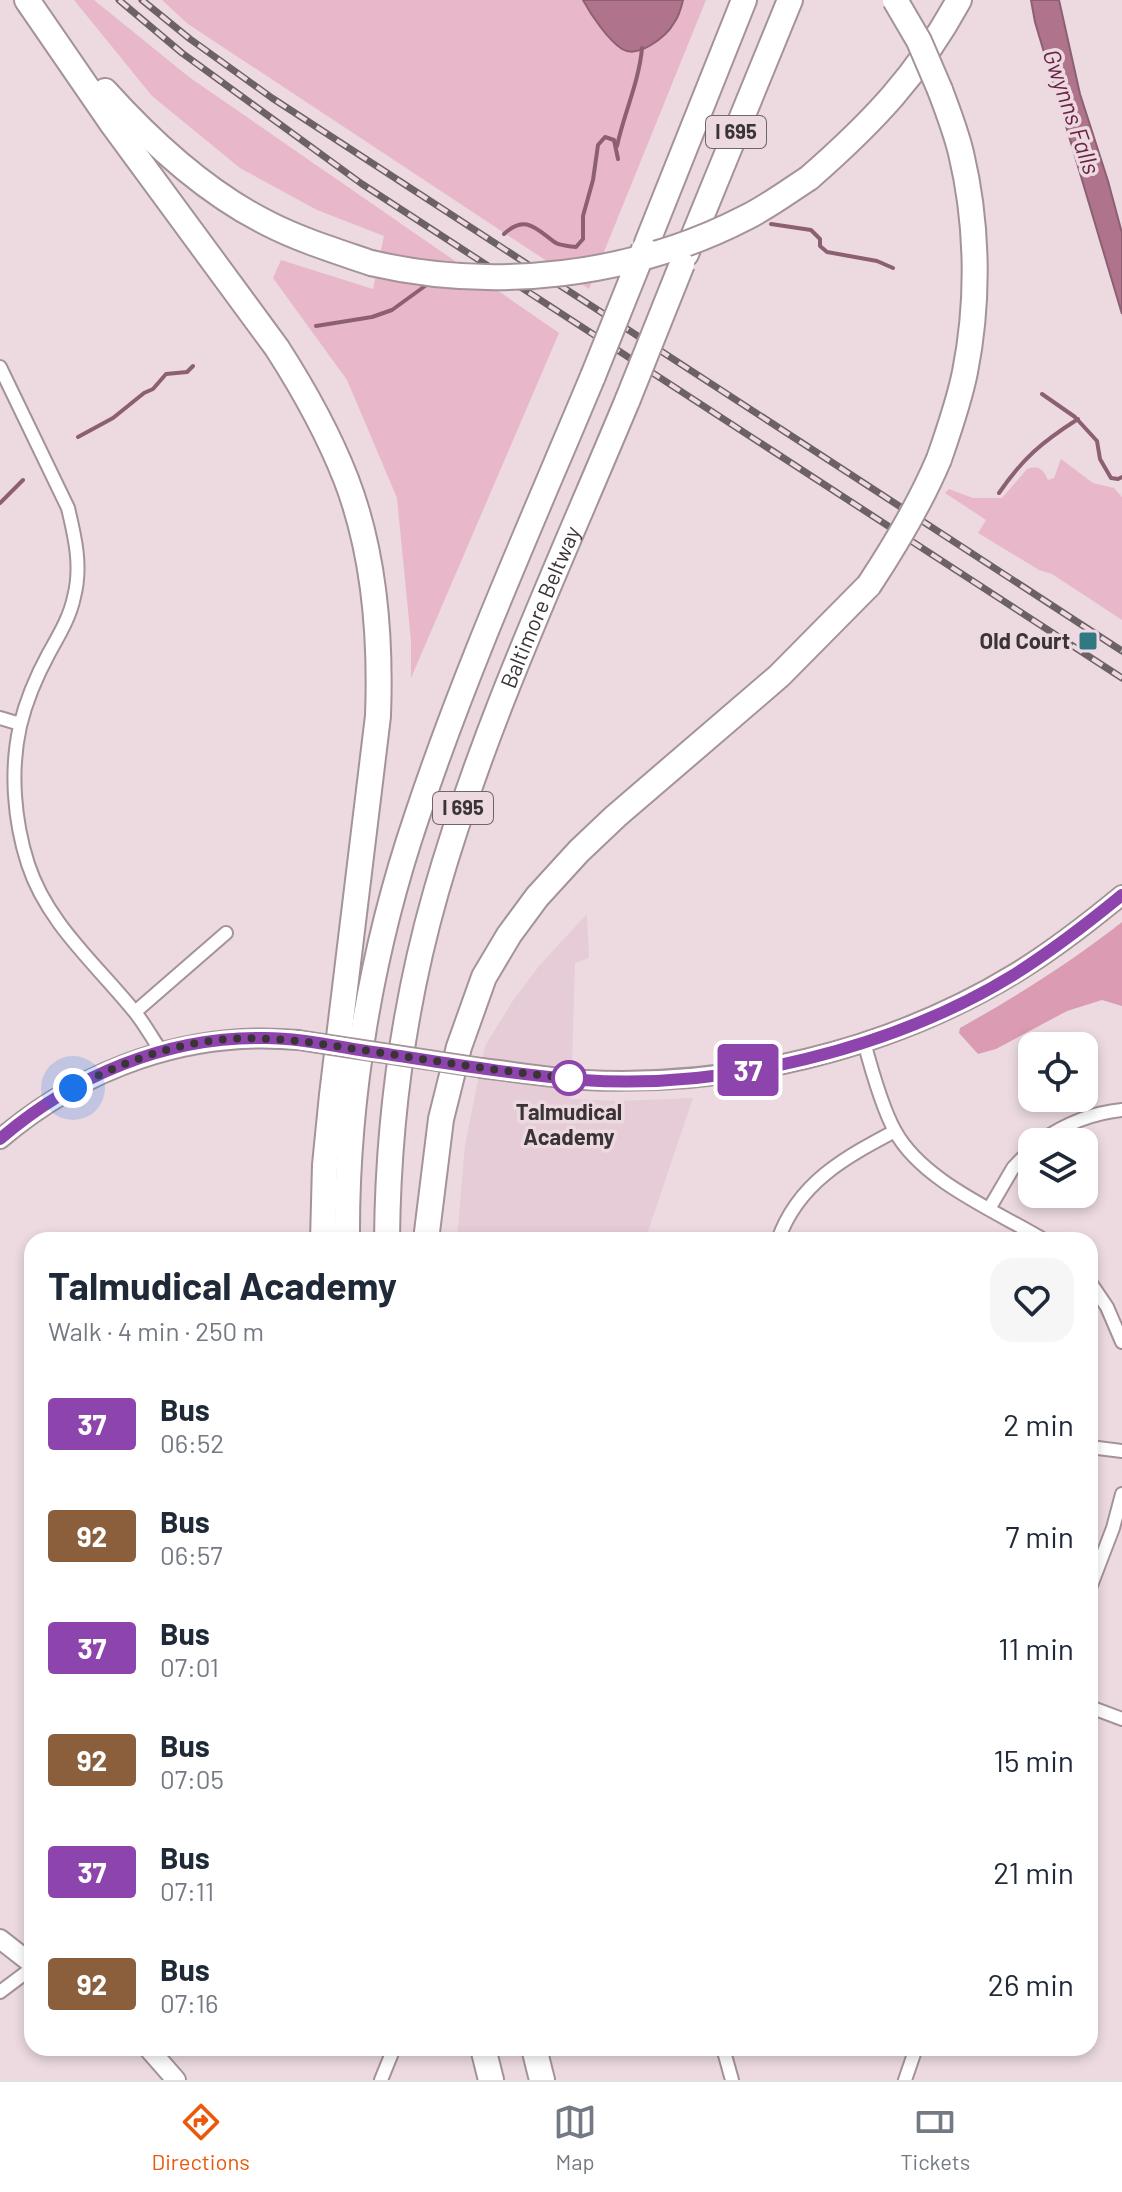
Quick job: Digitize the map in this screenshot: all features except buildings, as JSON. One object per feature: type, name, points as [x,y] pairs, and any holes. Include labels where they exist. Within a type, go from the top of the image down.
[{"type":"highway","name":"Baltimore Beltway","points":[[347,1232],[361,1047],[380,948],[416,818],[481,644],[744,0]]},
{"type":"highway","name":"Baltimore Beltway","points":[[387,1232],[393,1131],[407,1023],[436,894],[455,830],[501,706],[790,0]]},
{"type":"highway","points":[[427,1232],[441,1119],[459,1047],[484,977],[504,943],[537,897],[579,851],[779,676],[869,585],[905,529],[939,459],[956,411],[972,329],[975,277],[973,227],[961,153],[940,90],[919,41],[895,0]]},
{"type":"highway","points":[[31,5],[124,112],[174,160],[223,197],[267,223],[371,263],[434,274],[476,276],[548,274],[633,261],[749,217],[809,178],[886,105],[915,71],[959,0]]},
{"type":"highway","points":[[31,5],[113,125],[277,348],[300,384],[347,481],[360,524],[376,615],[380,672],[378,716],[332,1095],[325,1165],[323,1232]]},
{"type":"highway","points":[[485,2056],[491,2080]]},
{"type":"highway","points":[[494,2056],[499,2080]]},
{"type":"highway","points":[[536,2056],[542,2080]]},
{"type":"main road","points":[[0,1139],[33,1113],[107,1071],[161,1051],[229,1039],[298,1040],[583,1080],[653,1080],[772,1066],[864,1042],[918,1022],[1015,974],[1087,924],[1122,895]]},
{"type":"main road","points":[[0,1939],[24,1959]]},
{"type":"main road","points":[[155,2056],[176,2080]]},
{"type":"street","points":[[0,367],[68,508],[77,558],[74,597],[20,724],[15,753],[16,804],[23,845],[36,884],[46,902],[76,944],[135,1012],[161,1051]]},
{"type":"street","points":[[0,718],[20,724]]},
{"type":"street","points":[[135,1012],[226,933]]},
{"type":"street","points":[[864,1042],[895,1131],[909,1149],[939,1179],[1030,1232]]},
{"type":"street","points":[[1063,1128],[1098,1113],[1122,1110]]},
{"type":"street","points":[[781,1232],[798,1201],[814,1183],[861,1149],[895,1131]]},
{"type":"street","points":[[989,1209],[1018,1163]]},
{"type":"street","points":[[1098,1294],[1122,1342]]},
{"type":"street","points":[[1098,1448],[1122,1451]]},
{"type":"street","points":[[1098,1567],[1122,1494]]},
{"type":"street","points":[[1098,1710],[1122,1719]]},
{"type":"street","points":[[0,1992],[24,1972]]},
{"type":"street","points":[[381,2080],[391,2056]]},
{"type":"street","points":[[725,2056],[732,2080]]},
{"type":"street","points":[[905,2080],[913,2056]]},
{"type":"shaded area","points":[[74,0],[94,0],[189,77],[559,333],[411,678],[411,641],[397,498],[347,380],[273,278],[281,260],[373,289],[384,236],[317,210],[240,168],[152,96]]},
{"type":"shaded area","points":[[162,0],[706,0],[589,289],[188,24]]},
{"type":"shaded area","points":[[1061,459],[1093,483],[1114,488],[1122,497],[1122,620],[1052,574],[1039,570],[978,533],[986,520],[945,493],[949,489],[973,498],[1002,498],[1027,469],[1038,468],[1048,480],[1054,478]]},
{"type":"shaded area","points":[[587,914],[589,958],[575,963],[571,1099],[693,1098],[648,1232],[458,1232],[465,1145],[485,1046],[539,966]]},
{"type":"shaded area","points":[[1122,922],[1122,1006],[1102,1000],[1067,1011],[1028,1032],[1018,1032],[1018,1037],[996,1049],[978,1054],[959,1033],[960,1028],[1083,951]]},
{"type":"water","points":[[583,0],[683,0],[677,18],[665,34],[643,49],[628,51],[606,33]]},
{"type":"water","name":"Gwynns Falls","points":[[1031,0],[1059,0],[1080,94],[1122,233],[1122,314],[1035,22]]},
{"type":"waterway","points":[[617,146],[642,48]]},
{"type":"waterway","points":[[504,234],[525,224],[556,243],[576,247],[583,239],[583,216],[598,145],[605,137],[614,140],[618,159]]},
{"type":"waterway","points":[[771,224],[811,230],[827,252],[877,261],[893,268]]},
{"type":"waterway","points":[[316,326],[372,317],[392,310],[425,286]]},
{"type":"waterway","points":[[78,437],[113,418],[153,389],[166,374],[187,372],[193,366]]},
{"type":"waterway","points":[[1042,394],[1075,417],[1097,441],[1100,459],[1111,478],[1122,477]]},
{"type":"waterway","points":[[999,493],[1034,452],[1078,419]]},
{"type":"waterway","points":[[0,503],[23,480]]},
{"type":"railway","points":[[119,0],[182,53],[362,184],[1122,678]]},
{"type":"railway","points":[[142,0],[272,98],[1122,651]]},
{"type":"bus line","name":"37","points":[[0,1139],[57,1097],[107,1071],[161,1051],[229,1039],[298,1040],[583,1080],[653,1080],[713,1075],[792,1062],[864,1042],[918,1022],[971,997],[1015,974],[1087,924],[1122,895]]},
{"type":"place","name":"Old Court","points":[[1088,641]]},
{"type":"place","name":"Talmudical Academy","points":[[569,1078]]},
{"type":"route","points":[[73,1088],[107,1071],[161,1051],[197,1043],[263,1038],[298,1040],[569,1078]]}]
